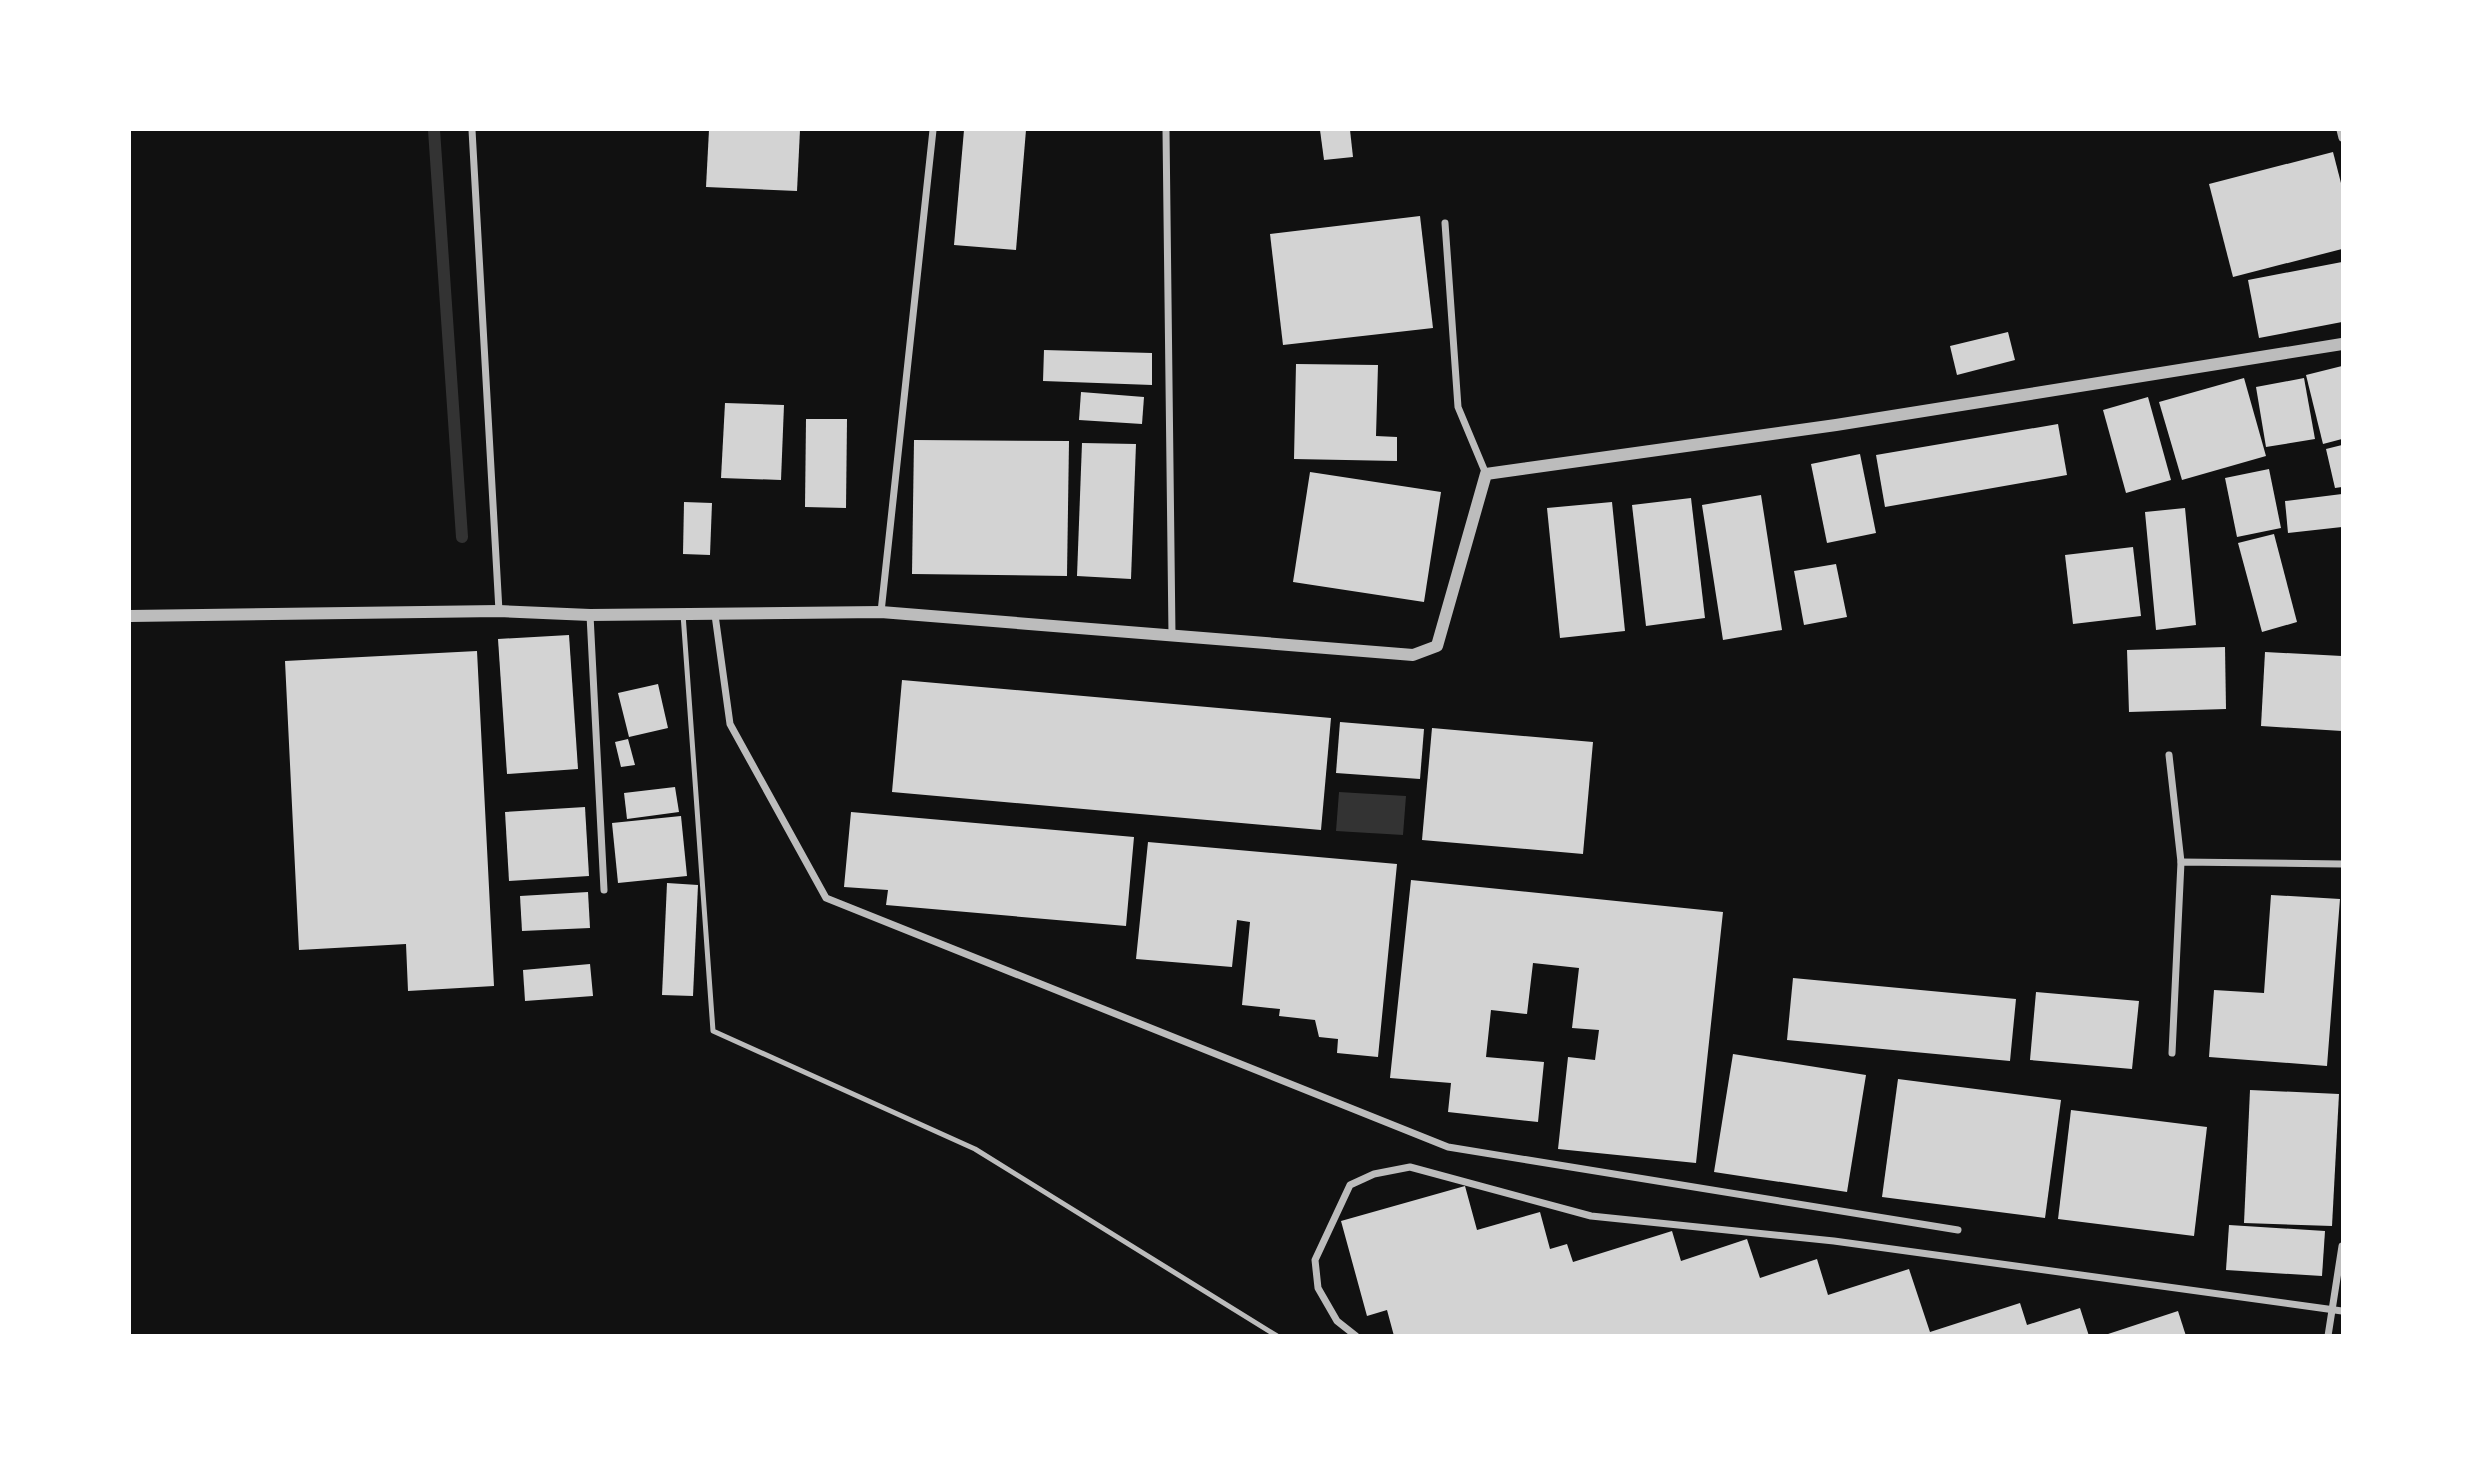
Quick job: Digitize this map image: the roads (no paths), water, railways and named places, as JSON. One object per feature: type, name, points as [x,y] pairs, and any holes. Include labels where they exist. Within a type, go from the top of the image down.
[{"type":"street","points":[[472,130],[499,611]]},
{"type":"street","points":[[881,612],[933,130]]},
{"type":"street","points":[[1166,130],[1172,635]]},
{"type":"street","points":[[2340,130],[2343,138]]},
{"type":"street","points":[[130,617],[499,611],[590,615],[881,612],[1413,654],[1437,646],[1486,474],[1458,407],[1445,223]]},
{"type":"street","points":[[1486,474],[1836,425],[2343,344]]},
{"type":"street","points":[[590,615],[604,890]]},
{"type":"street","points":[[715,615],[730,724],[827,898],[1448,1147],[1958,1230]]},
{"type":"street","points":[[2169,755],[2182,862],[2172,1054]]},
{"type":"street","points":[[2182,862],[2343,864]]},
{"type":"street","points":[[1356,1335],[1337,1321],[1318,1287],[1315,1260],[1350,1185],[1374,1174],[1410,1167],[1591,1216],[1833,1241],[2343,1311]]},
{"type":"street","points":[[2328,1335],[2343,1246]]},
{"type":"lane","points":[[682,614],[713,1031],[975,1149],[1277,1335]]},
{"type":"waterway","points":[[434,130],[462,537]]}]
